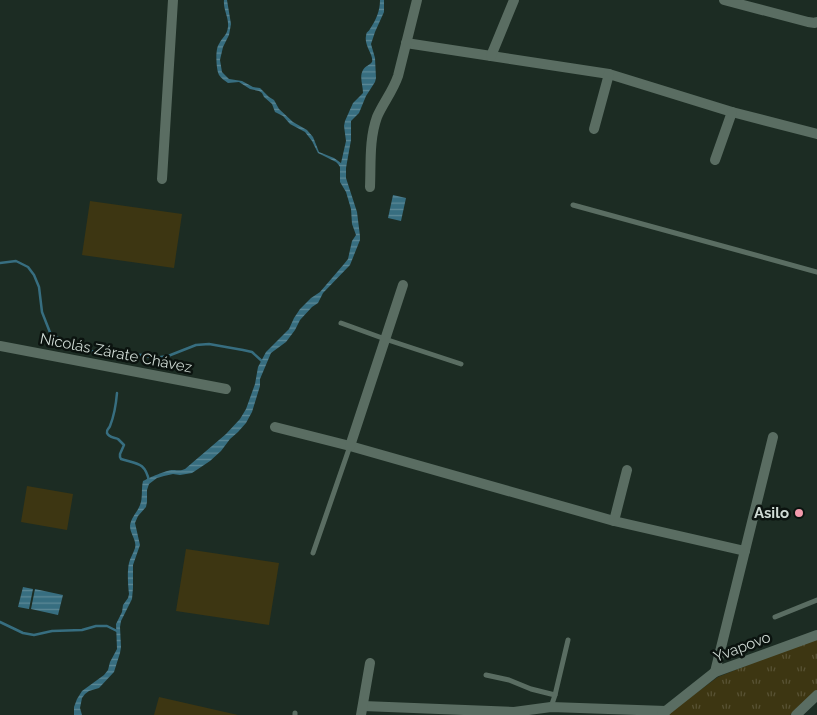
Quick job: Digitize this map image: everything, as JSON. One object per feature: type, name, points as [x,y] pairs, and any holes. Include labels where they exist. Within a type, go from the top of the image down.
[{"type":"street","points":[[162,179],[173,0]]},
{"type":"street","points":[[370,187],[373,132],[378,116],[396,82],[417,0]]},
{"type":"street","points":[[491,56],[514,0]]},
{"type":"street","points":[[724,0],[808,22],[817,22]]},
{"type":"street","points":[[406,43],[609,74],[732,112],[817,134]]},
{"type":"street","points":[[594,129],[609,74]]},
{"type":"street","points":[[714,160],[732,112]]},
{"type":"street","points":[[350,446],[403,285]]},
{"type":"street","name":"Nicolás Zárate Chávez","points":[[0,346],[226,389]]},
{"type":"street","points":[[275,427],[350,446],[614,520],[745,551]]},
{"type":"street","points":[[715,672],[773,436]]},
{"type":"street","points":[[614,520],[627,470]]},
{"type":"street","name":"Yvapovo","points":[[663,713],[715,672],[817,635]]},
{"type":"street","points":[[370,663],[362,710],[469,713],[514,712],[551,707],[663,713]]},
{"type":"street","points":[[796,715],[817,695]]},
{"type":"lane","points":[[573,205],[817,272]]},
{"type":"lane","points":[[341,322],[385,339],[461,364]]},
{"type":"lane","points":[[313,553],[350,446]]},
{"type":"lane","points":[[774,617],[817,600]]},
{"type":"lane","points":[[551,707],[568,640]]},
{"type":"lane","points":[[486,675],[509,680],[531,689],[555,695]]},
{"type":"green space","points":[[90,201],[182,214],[174,268],[82,255]]},
{"type":"green space","points":[[27,486],[73,494],[67,530],[21,522]]},
{"type":"green space","points":[[186,549],[279,563],[269,625],[176,611]]},
{"type":"green space","points":[[817,637],[817,691],[790,715],[668,715],[718,677]]},
{"type":"green space","points":[[159,697],[238,715],[154,715]]},
{"type":"water","points":[[224,0],[227,0],[231,24],[220,60],[222,72],[229,79],[242,81],[253,87],[260,88],[274,100],[279,109],[293,122],[307,130],[313,137],[319,152],[341,163],[346,141],[345,121],[353,103],[363,93],[361,78],[363,70],[372,62],[372,56],[366,43],[367,33],[377,15],[380,0],[384,0],[384,12],[371,44],[375,58],[376,78],[359,113],[351,121],[351,140],[346,168],[346,178],[357,212],[360,240],[350,265],[323,293],[318,303],[300,320],[286,342],[271,353],[260,379],[260,386],[252,412],[246,423],[221,451],[192,473],[164,476],[157,478],[149,484],[146,507],[135,523],[140,545],[133,565],[132,599],[121,621],[121,647],[114,672],[99,688],[85,694],[80,708],[82,715],[74,715],[74,707],[82,691],[104,675],[117,649],[116,624],[129,594],[128,566],[135,545],[130,526],[141,502],[143,481],[166,471],[185,469],[226,434],[240,419],[246,409],[255,384],[258,367],[266,352],[289,329],[300,309],[320,292],[348,259],[352,241],[356,235],[346,192],[340,182],[340,167],[338,164],[318,153],[305,132],[290,124],[283,116],[275,112],[272,104],[262,93],[250,89],[239,82],[228,83],[219,75],[217,50],[228,27]]},
{"type":"water","points":[[393,195],[406,198],[401,221],[388,218]]},
{"type":"water","points":[[23,587],[33,589],[29,609],[18,607]]},
{"type":"water","points":[[35,589],[63,595],[58,615],[31,609]]},
{"type":"waterway","points":[[0,263],[16,261],[28,267],[39,287],[42,312],[51,335],[86,350],[108,354],[143,355],[154,358],[168,356],[196,345],[209,344],[252,352],[263,362]]},
{"type":"waterway","points":[[117,393],[114,414],[107,433],[110,437],[118,439],[124,445],[120,454],[121,459],[143,467],[149,481]]},
{"type":"waterway","points":[[0,622],[23,633],[34,635],[52,631],[82,630],[96,626],[107,626],[117,631]]},
{"type":"place","name":"Asilo","points":[[799,513]]}]
